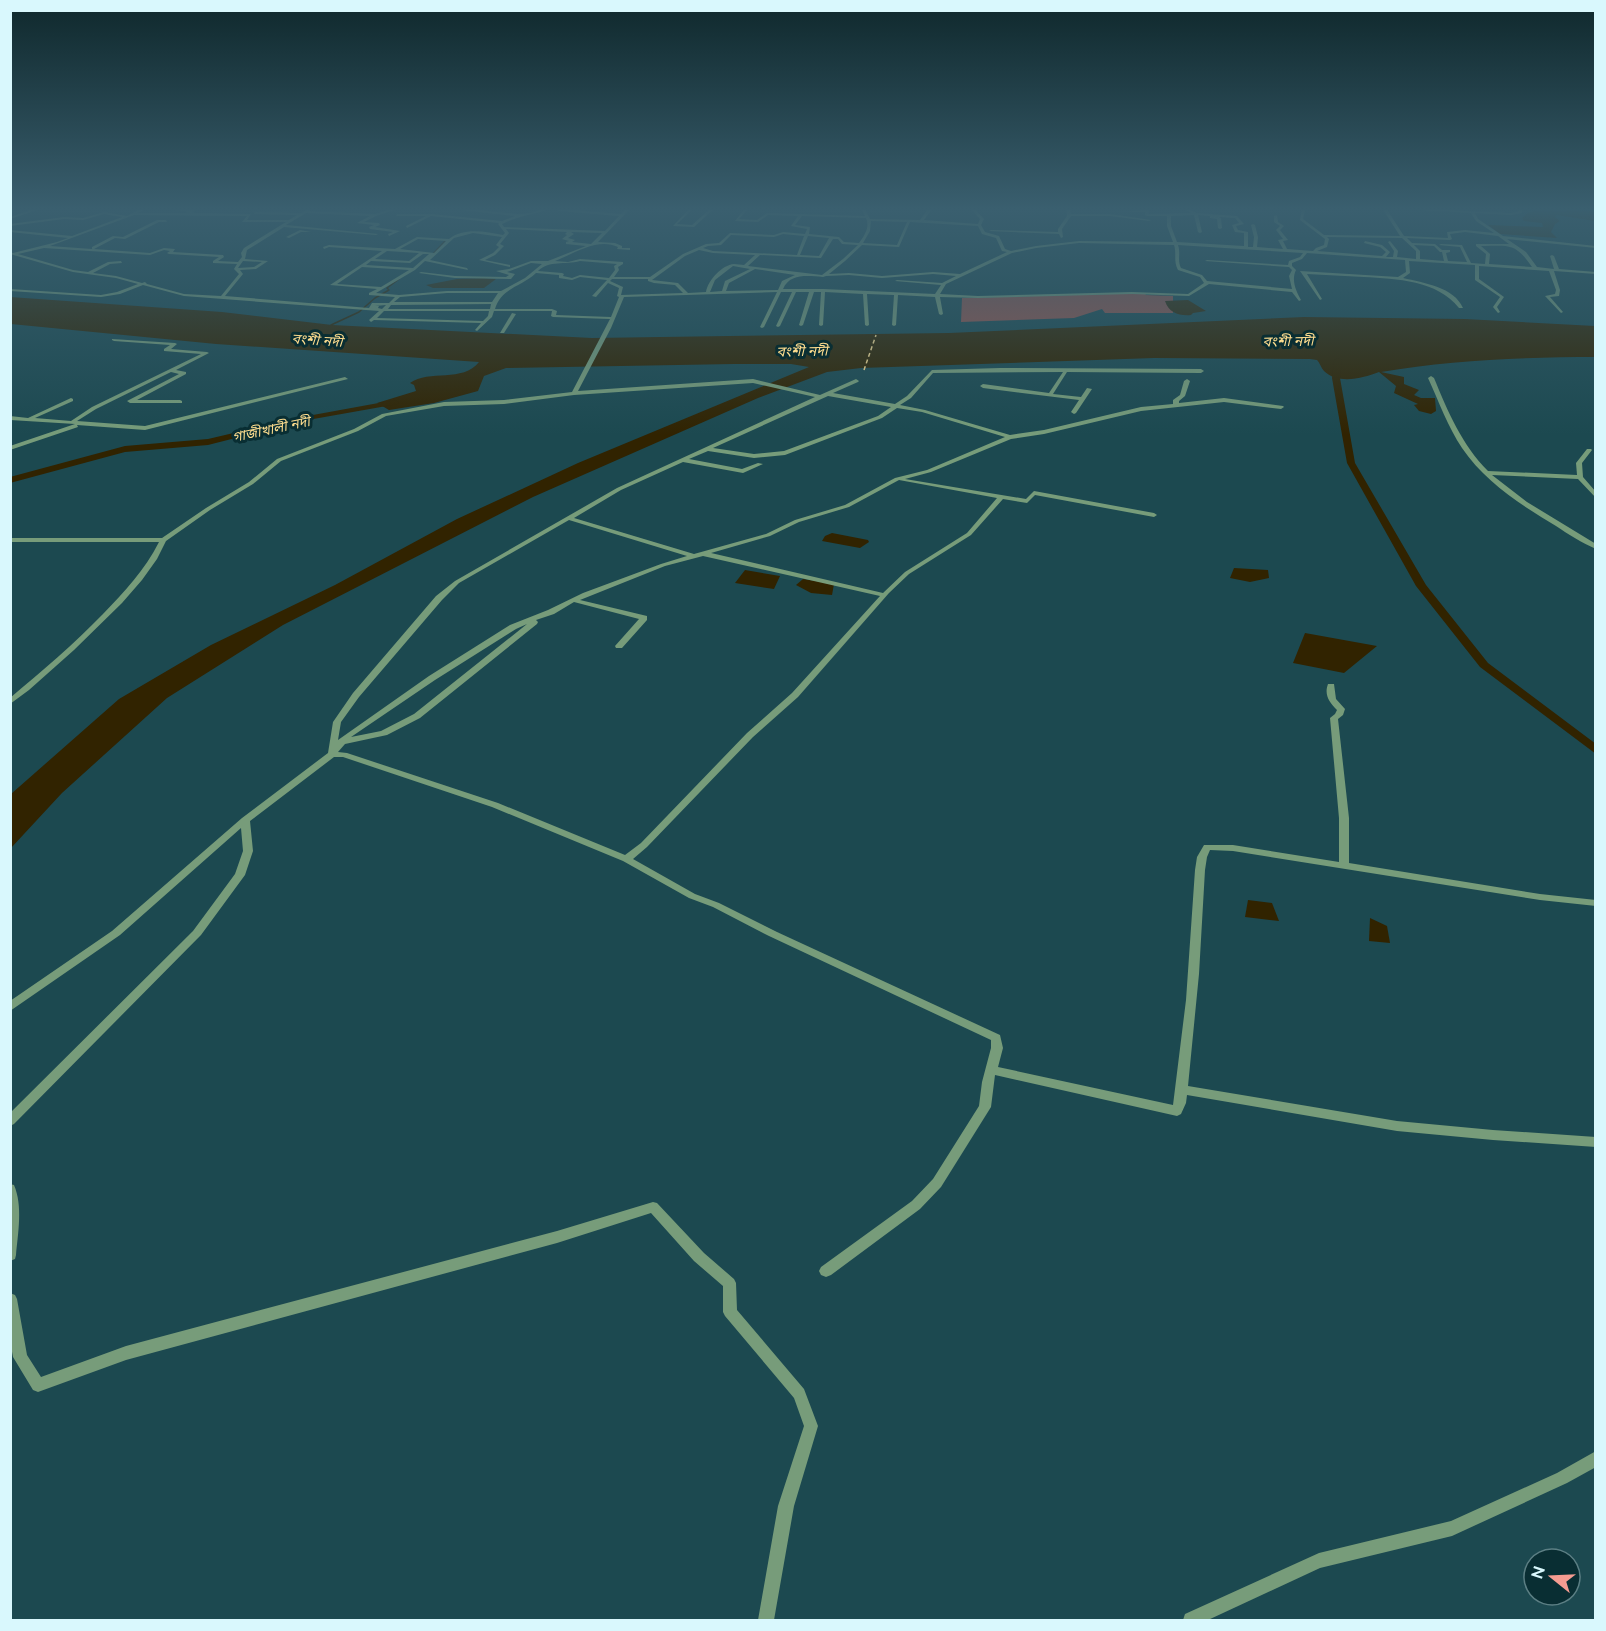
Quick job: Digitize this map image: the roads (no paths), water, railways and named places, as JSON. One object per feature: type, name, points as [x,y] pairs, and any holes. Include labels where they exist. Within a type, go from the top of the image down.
[{"type":"street","points":[[145,283],[172,293],[365,310],[552,310],[555,311],[553,316],[613,318]]},
{"type":"street","points":[[10,290],[101,296],[145,283]]},
{"type":"street","points":[[226,299],[223,296],[234,283]]},
{"type":"street","points":[[335,283],[332,285],[383,288]]},
{"type":"street","points":[[391,283],[371,294],[399,296],[502,292],[518,283]]},
{"type":"street","points":[[594,296],[606,283]]},
{"type":"street","points":[[575,391],[613,318],[621,296],[621,287],[614,283]]},
{"type":"street","points":[[666,283],[676,284],[686,293]]},
{"type":"street","points":[[708,292],[709,283]]},
{"type":"street","points":[[724,291],[727,283]]},
{"type":"street","points":[[762,327],[783,283]]},
{"type":"street","points":[[929,283],[943,284],[937,296],[941,314]]},
{"type":"street","points":[[621,296],[779,290],[937,296],[1132,293],[1189,295],[1206,283]]},
{"type":"street","points":[[1217,283],[1294,291]]},
{"type":"street","points":[[1292,283],[1299,300]]},
{"type":"street","points":[[1310,283],[1320,299]]},
{"type":"street","points":[[1420,283],[1440,288],[1449,293],[1461,307]]},
{"type":"street","points":[[1482,283],[1502,297],[1495,308],[1498,312]]},
{"type":"street","points":[[1557,283],[1557,295],[1547,296],[1561,312]]},
{"type":"street","points":[[778,326],[795,290]]},
{"type":"street","points":[[801,325],[812,290]]},
{"type":"street","points":[[821,325],[823,290]]},
{"type":"street","points":[[477,330],[493,309],[502,292]]},
{"type":"street","points":[[865,292],[867,325]]},
{"type":"street","points":[[894,325],[896,294]]},
{"type":"street","points":[[399,296],[372,320],[484,322]]},
{"type":"street","points":[[374,304],[371,307],[464,311],[493,309],[514,314],[527,314]]},
{"type":"street","points":[[386,309],[396,314],[418,315],[447,315],[493,309]]},
{"type":"street","points":[[457,321],[464,311]]},
{"type":"street","points":[[390,320],[396,314]]},
{"type":"street","points":[[502,332],[514,314]]},
{"type":"street","points":[[413,320],[418,315]]},
{"type":"street","points":[[442,321],[447,315]]},
{"type":"street","points":[[10,448],[74,424],[112,400],[207,353],[166,350],[175,344],[114,340]]},
{"type":"street","points":[[708,449],[754,456],[785,453],[854,429],[858,425],[880,417],[909,397],[932,372],[1000,369],[1065,372],[1201,371]]},
{"type":"street","points":[[130,401],[184,373],[170,371]]},
{"type":"street","points":[[1050,395],[1065,372]]},
{"type":"street","points":[[1431,378],[1465,448],[1485,473],[1557,524],[1596,547]]},
{"type":"street","points":[[10,418],[145,428],[345,379]]},
{"type":"street","points":[[10,702],[53,668],[111,609],[150,566],[163,540],[208,508],[251,483],[279,460],[356,430],[384,415],[444,404],[504,402],[575,391],[753,381],[820,397]]},
{"type":"street","points":[[332,754],[337,722],[376,670],[439,598],[456,582],[619,489],[856,381]]},
{"type":"street","points":[[1176,405],[1176,400],[1182,396],[1187,381]]},
{"type":"street","points":[[982,386],[1081,399]]},
{"type":"street","points":[[1074,412],[1089,389]]},
{"type":"street","points":[[828,394],[924,411],[1010,436]]},
{"type":"street","points":[[29,419],[72,400]]},
{"type":"street","points":[[112,400],[180,402]]},
{"type":"street","points":[[10,1007],[116,933],[245,820],[332,754],[341,742],[432,678],[513,627],[573,600],[663,565],[768,535],[797,521],[847,506],[897,479],[958,460],[1010,436],[1044,432],[1141,409],[1176,405],[1224,400],[1281,407]]},
{"type":"street","points":[[1589,450],[1579,464],[1580,477],[1596,496]]},
{"type":"street","points":[[683,460],[743,471],[760,464]]},
{"type":"street","points":[[1485,473],[1580,477]]},
{"type":"street","points":[[897,479],[1027,501],[1034,493],[1154,515]]},
{"type":"street","points":[[626,859],[644,846],[750,735],[795,695],[884,595],[908,573],[969,534],[1001,497]]},
{"type":"street","points":[[568,518],[694,556]]},
{"type":"street","points":[[10,540],[163,540]]},
{"type":"street","points":[[703,553],[884,595]]},
{"type":"street","points":[[573,600],[644,618],[619,646]]},
{"type":"street","points":[[341,742],[384,733],[417,716],[508,641],[546,614]]},
{"type":"street","points":[[1331,686],[1329,694],[1331,700],[1341,710],[1334,718],[1344,818],[1344,865]]},
{"type":"street","points":[[332,754],[344,755],[421,779],[626,859],[692,896],[716,905],[783,939],[996,1038],[997,1048],[985,1107],[937,1183],[916,1205],[826,1271]]},
{"type":"street","points":[[10,1121],[198,933],[240,874],[248,851],[245,820]]},
{"type":"street","points":[[991,1070],[1170,1111],[1177,1111],[1180,1108],[1195,983],[1203,852],[1207,847],[1214,846],[1529,895],[1596,903]]},
{"type":"street","points":[[1182,1090],[1397,1126],[1596,1142]]},
{"type":"street","points":[[10,1189],[13,1204],[10,1255]]},
{"type":"street","points":[[10,1299],[20,1357],[38,1385],[126,1353],[557,1237],[653,1207],[699,1257],[729,1283],[730,1312],[800,1394],[812,1426],[786,1506],[766,1620]]},
{"type":"street","points":[[1191,1620],[1319,1561],[1452,1528],[1562,1478],[1596,1458]]},
{"type":"water","points":[[491,283],[484,288],[433,288],[426,285]]},
{"type":"water","name":"বংশী নদী","points":[[10,297],[222,312],[332,325],[592,338],[949,333],[1304,317],[1465,319],[1595,326],[1596,357],[1488,360],[1381,372],[1404,377],[1404,384],[1419,390],[1414,395],[1421,398],[1435,398],[1436,411],[1431,414],[1419,411],[1414,405],[1418,404],[1394,393],[1396,386],[1379,372],[1359,378],[1336,378],[1324,371],[1317,360],[1310,359],[1154,358],[861,368],[827,372],[758,398],[533,497],[283,625],[167,698],[62,793],[11,848],[11,794],[119,699],[211,645],[335,585],[457,519],[578,463],[809,367],[791,364],[734,364],[506,368],[484,376],[478,391],[434,403],[389,410],[377,403],[416,391],[414,385],[410,383],[427,377],[464,372],[479,362],[216,344],[11,324]]},
{"type":"water","points":[[1188,300],[1206,311],[1182,315],[1172,311],[1165,301]]},
{"type":"water","points":[[832,533],[869,542],[860,548],[822,541],[825,536]]},
{"type":"water","points":[[1234,568],[1268,570],[1269,578],[1250,582],[1230,578]]},
{"type":"water","points":[[745,570],[780,576],[774,589],[735,583]]},
{"type":"water","points":[[803,579],[834,584],[832,595],[811,593],[796,585]]},
{"type":"water","points":[[1305,633],[1377,646],[1344,673],[1293,663]]},
{"type":"water","points":[[1248,900],[1272,903],[1279,921],[1245,917]]},
{"type":"water","points":[[1370,918],[1387,926],[1390,943],[1369,941]]},
{"type":"waterway","points":[[331,325],[359,312],[375,298],[389,290],[387,288],[394,283]]},
{"type":"waterway","points":[[1338,360],[1336,378],[1351,463],[1421,586],[1484,665],[1596,750]]},
{"type":"waterway","name":"গাজীখালী নদী","points":[[10,480],[125,449],[208,442],[302,419],[395,402]]}]
